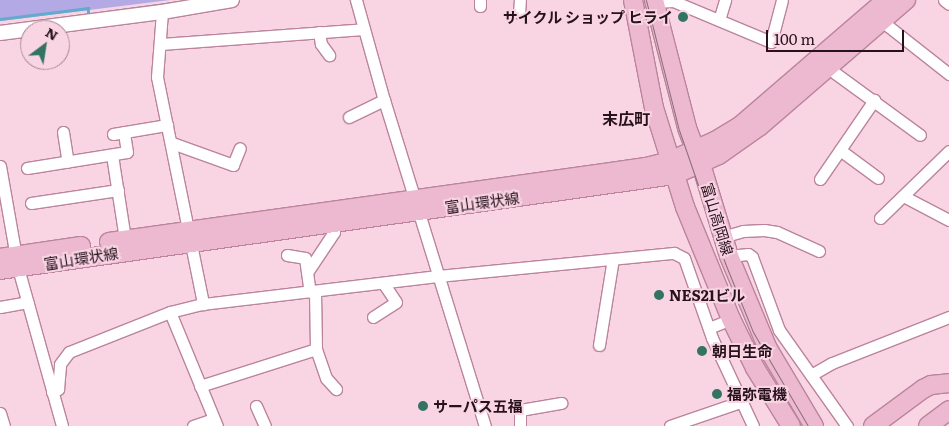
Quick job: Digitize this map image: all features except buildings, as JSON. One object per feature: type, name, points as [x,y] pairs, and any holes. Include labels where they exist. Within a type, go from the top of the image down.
[{"type":"main road","name":"富山高岡線","points":[[633,0],[654,108],[672,168],[700,248],[755,368],[791,426]]},
{"type":"main road","name":"富山環状線","points":[[11,260],[672,168],[698,157],[719,155],[760,126],[826,61],[881,11],[906,0]]},
{"type":"main road","name":"富山高岡線","points":[[654,1],[687,128],[729,256],[767,347],[814,426]]},
{"type":"main road","name":"富山環状線","points":[[0,270],[11,260],[125,239],[190,236],[333,223],[416,205]]},
{"type":"main road","points":[[873,426],[922,389],[931,385],[949,384]]},
{"type":"main road","points":[[928,426],[949,410]]},
{"type":"street","points":[[0,33],[162,12],[232,0]]},
{"type":"street","points":[[356,0],[384,100],[485,426]]},
{"type":"street","points":[[519,13],[520,0]]},
{"type":"street","points":[[719,20],[725,0]]},
{"type":"street","points":[[654,1],[673,1],[771,42],[782,0]]},
{"type":"street","points":[[944,0],[949,4]]},
{"type":"street","points":[[881,11],[949,74]]},
{"type":"street","points":[[162,12],[157,77],[172,143],[203,304]]},
{"type":"street","points":[[161,44],[363,29]]},
{"type":"street","points":[[319,32],[321,44],[329,55]]},
{"type":"street","points":[[826,61],[835,73],[920,135]]},
{"type":"street","points":[[349,118],[384,100]]},
{"type":"street","points":[[820,179],[874,100]]},
{"type":"street","points":[[27,168],[127,152],[118,133],[167,125]]},
{"type":"street","points":[[63,132],[68,162]]},
{"type":"street","points":[[172,143],[234,165],[240,148]]},
{"type":"street","points":[[840,150],[878,178]]},
{"type":"street","points":[[880,218],[949,151]]},
{"type":"street","points":[[112,155],[125,239]]},
{"type":"street","points":[[0,166],[11,260],[28,302],[62,426]]},
{"type":"street","points":[[31,203],[118,190]]},
{"type":"street","points":[[903,196],[949,220]]},
{"type":"street","points":[[308,271],[334,232],[333,223]]},
{"type":"street","points":[[722,237],[743,231],[764,230],[777,232],[819,251]]},
{"type":"street","points":[[52,392],[58,390],[60,364],[69,352],[170,312],[203,304],[438,276],[680,254],[684,258],[709,328],[752,426]]},
{"type":"street","points":[[729,256],[748,254],[752,257],[780,330],[847,426]]},
{"type":"street","points":[[287,255],[305,258],[312,292],[316,349],[326,378],[336,389]]},
{"type":"street","points":[[599,345],[613,259]]},
{"type":"street","points":[[373,317],[396,302],[383,283]]},
{"type":"street","points":[[0,307],[28,302]]},
{"type":"street","points":[[170,312],[215,423],[193,426]]},
{"type":"street","points":[[811,375],[832,363],[949,317]]},
{"type":"street","points":[[709,328],[731,319]]},
{"type":"street","points":[[200,386],[316,349]]},
{"type":"street","points":[[670,426],[740,402]]},
{"type":"street","points":[[520,426],[520,410],[561,403]]},
{"type":"street","points":[[256,406],[265,426]]},
{"type":"street","points":[[0,413],[4,426]]},
{"type":"shaded area","points":[[0,0],[170,0],[0,21]]},
{"type":"waterway","points":[[106,12],[173,3]]},
{"type":"waterway","points":[[0,19],[88,8],[89,15],[91,14]]},
{"type":"tram line","points":[[646,0],[679,130],[725,263],[753,332],[808,426]]},
{"type":"place","name":"サイクル ショップ ヒライ","points":[[683,17]]},
{"type":"place","name":"NES21ビル","points":[[659,295]]},
{"type":"place","name":"朝日生命","points":[[702,351]]},
{"type":"place","name":"福弥電機","points":[[717,394]]},
{"type":"place","name":"サーパス五福","points":[[423,406]]},
{"type":"district","name":"末広町","points":[[626,118]]}]
